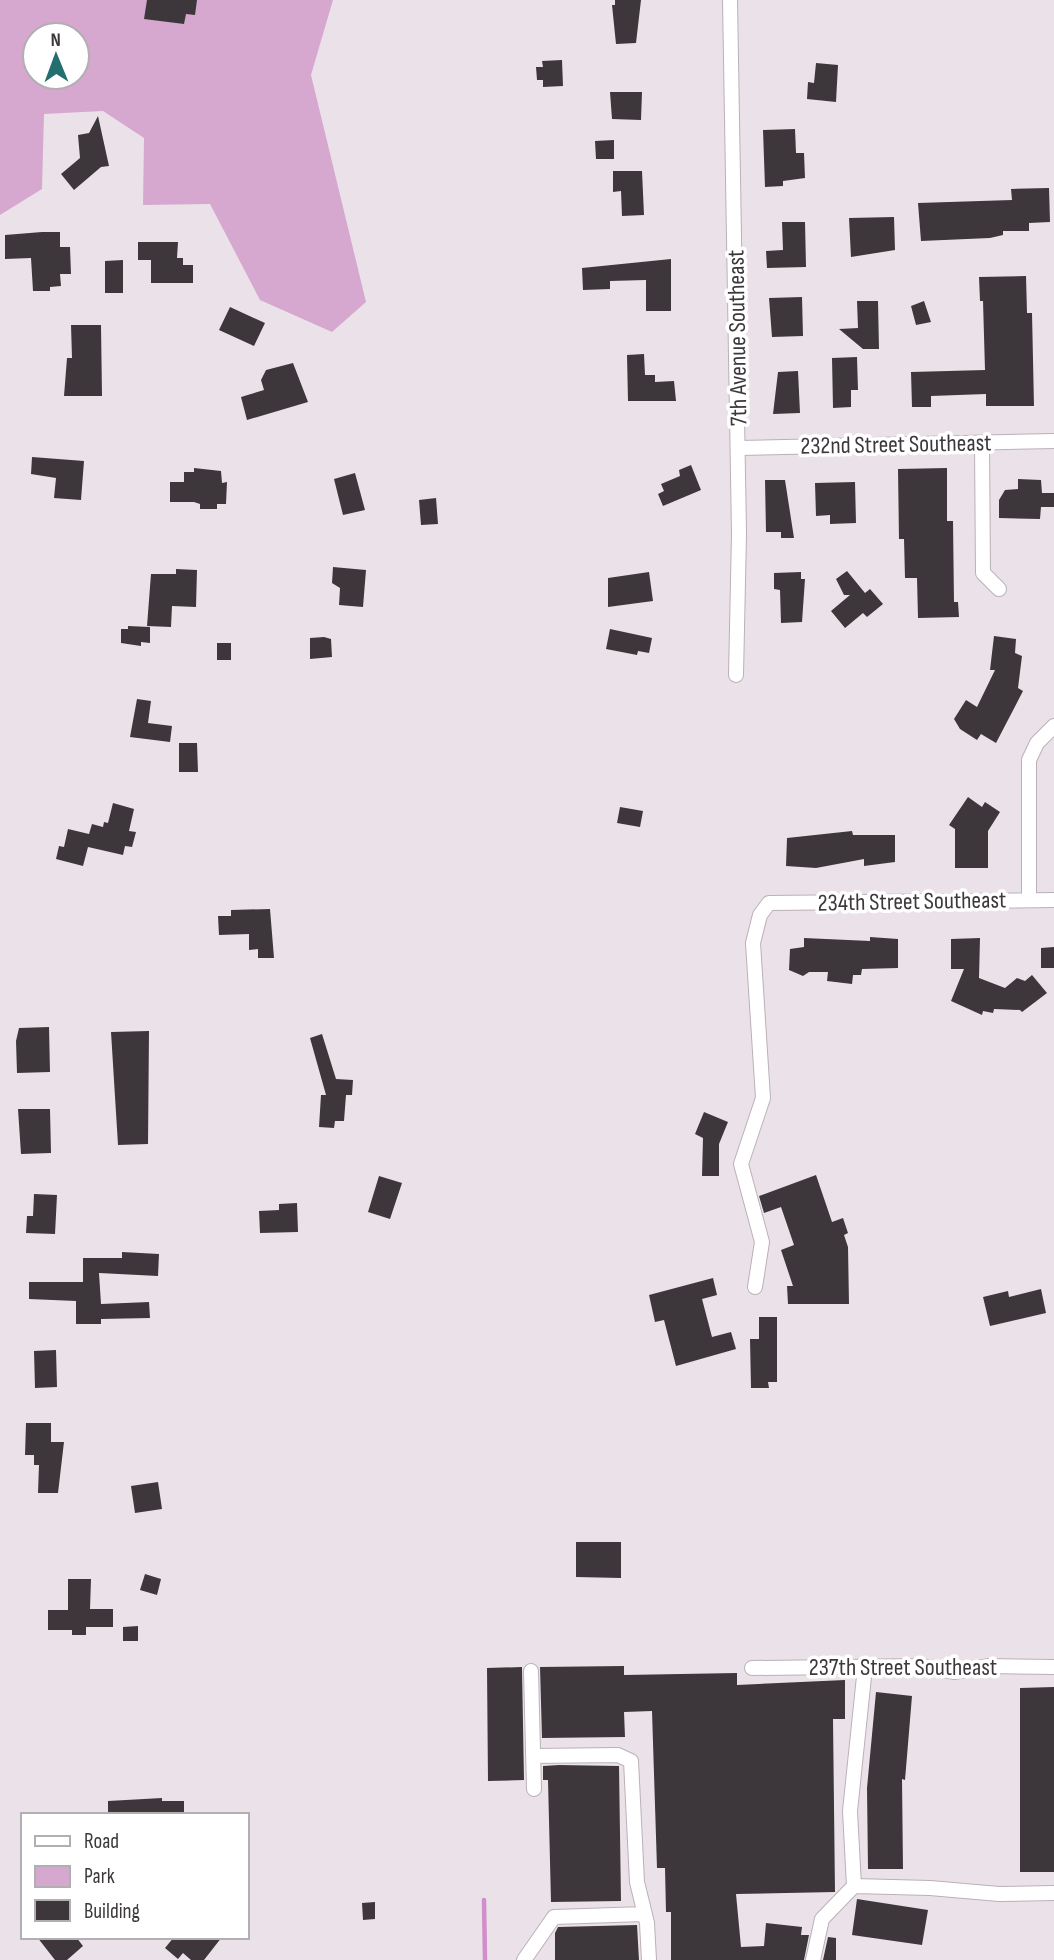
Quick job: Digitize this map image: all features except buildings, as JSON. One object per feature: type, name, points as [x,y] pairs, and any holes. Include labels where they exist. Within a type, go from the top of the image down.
[{"type":"street","name":"7th Avenue Southeast","points":[[730,0],[739,447],[736,675]]},
{"type":"street","name":"232nd Street Southeast","points":[[739,447],[1054,441]]},
{"type":"street","points":[[982,443],[983,573],[999,589]]},
{"type":"street","points":[[1029,900],[1029,760],[1050,729]]},
{"type":"street","name":"234th Street Southeast","points":[[755,1287],[762,1242],[741,1164],[763,1098],[753,943],[760,915],[769,903],[1054,900]]},
{"type":"street","name":"237th Street Southeast","points":[[751,1668],[921,1666],[956,1672],[988,1666],[1054,1667]]},
{"type":"street","points":[[813,1960],[822,1919],[854,1886],[850,1811],[865,1667]]},
{"type":"street","points":[[531,1671],[534,1789]]},
{"type":"street","points":[[533,1756],[618,1755],[631,1761],[637,1882],[649,1960]]},
{"type":"street","points":[[854,1886],[930,1888],[999,1894],[1054,1893]]},
{"type":"street","points":[[528,1954],[554,1917],[644,1914]]},
{"type":"green space","points":[[0,0],[333,0],[311,75],[366,302],[332,332],[260,300],[210,204],[143,205],[144,138],[103,111],[44,114],[42,189],[0,215]]},
{"type":"waterway","points":[[484,1900],[485,1960]]}]
